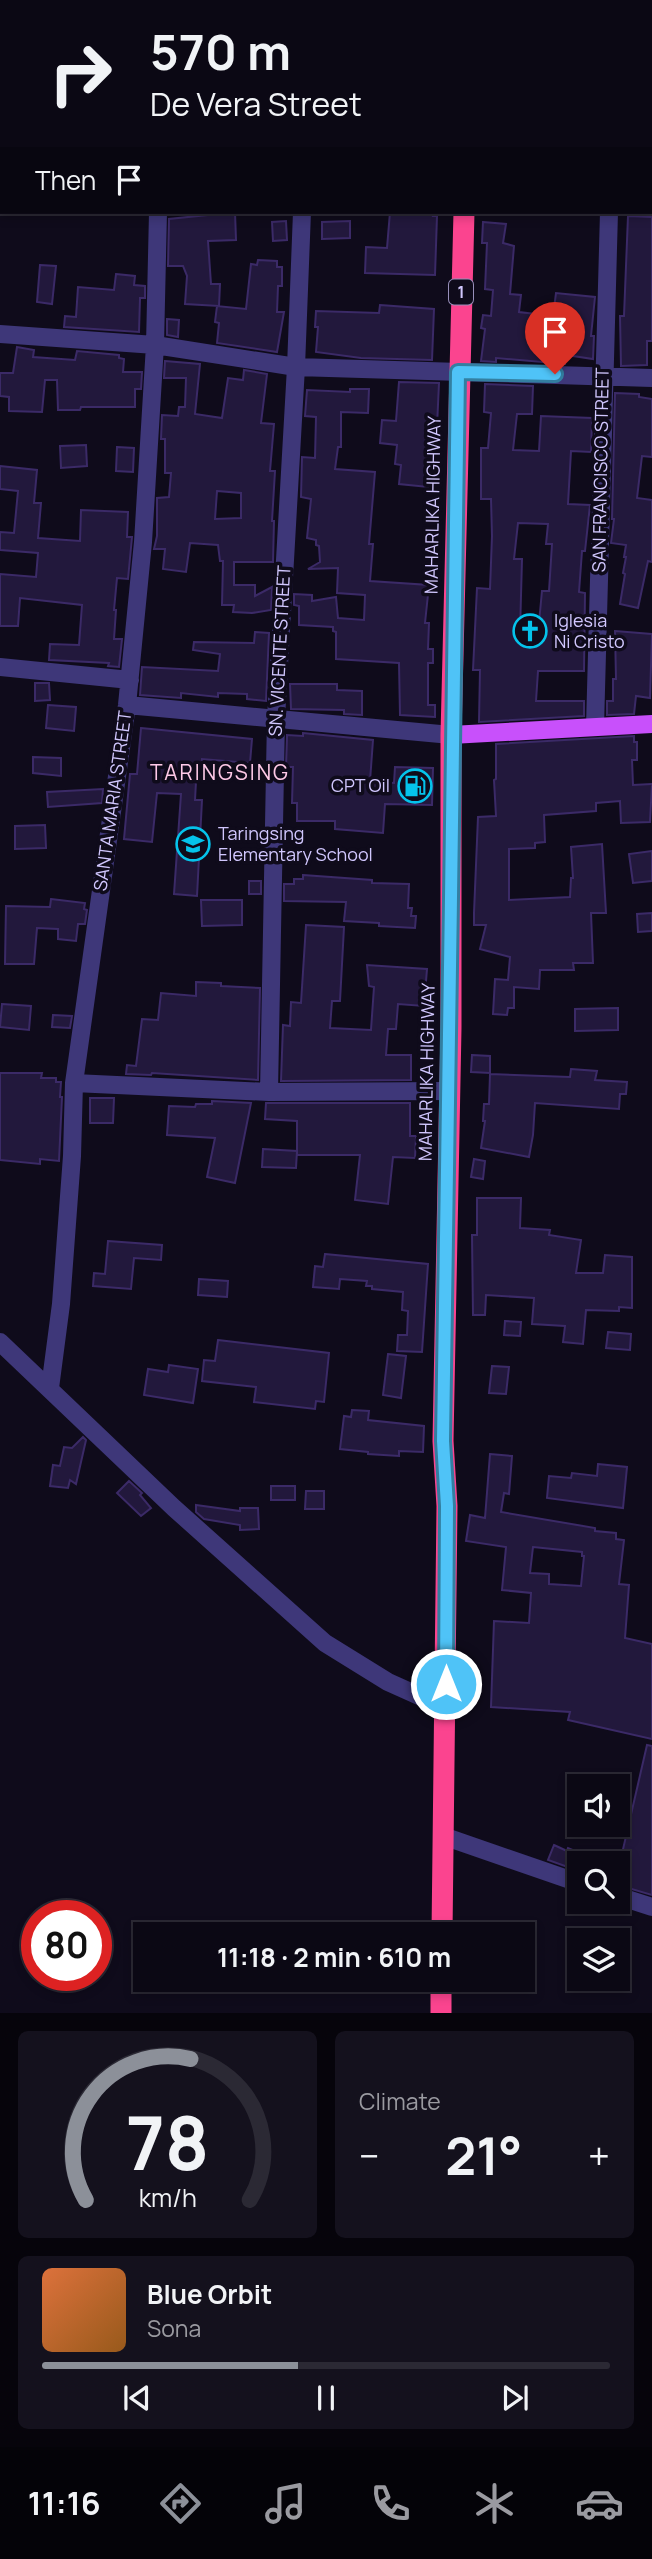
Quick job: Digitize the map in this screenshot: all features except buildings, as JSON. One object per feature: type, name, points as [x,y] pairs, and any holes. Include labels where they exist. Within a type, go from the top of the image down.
[{"type":"highway","name":"MAHARLIKA HIGHWAY","points":[[442,1922],[447,1506],[443,1441],[450,1091],[451,735],[464,214]]},
{"type":"highway","points":[[441,1992],[441,2013]]},
{"type":"main road","points":[[451,735],[652,724]]},
{"type":"street","name":"SANTA MARIA STREET","points":[[50,1388],[62,1291],[72,1156],[74,1083],[127,705],[143,542],[155,345],[158,214]]},
{"type":"street","name":"SN. VICENTE STREET","points":[[269,1092],[276,718],[302,214]]},
{"type":"street","name":"SAN FRANCISCO STREET","points":[[595,727],[609,214]]},
{"type":"street","points":[[0,334],[155,345],[296,367],[652,378]]},
{"type":"street","points":[[0,667],[130,680]]},
{"type":"street","points":[[127,705],[451,735]]},
{"type":"street","points":[[74,1083],[269,1092],[450,1091]]},
{"type":"street","points":[[0,1342],[174,1508],[325,1643],[388,1682],[446,1708]]},
{"type":"street","points":[[443,1836],[567,1879]]},
{"type":"street","points":[[630,1900],[652,1907]]},
{"type":"place","name":"Iglesia Ni Cristo","points":[[530,631]]},
{"type":"place","name":"CPT Oil","points":[[415,786]]},
{"type":"place","name":"Taringsing Elementary School","points":[[193,844]]},
{"type":"district","name":"TARINGSING","points":[[220,773]]},
{"type":"route","points":[[446,1684],[447,1506],[443,1441],[451,1028],[451,735],[458,372],[555,374]]}]
